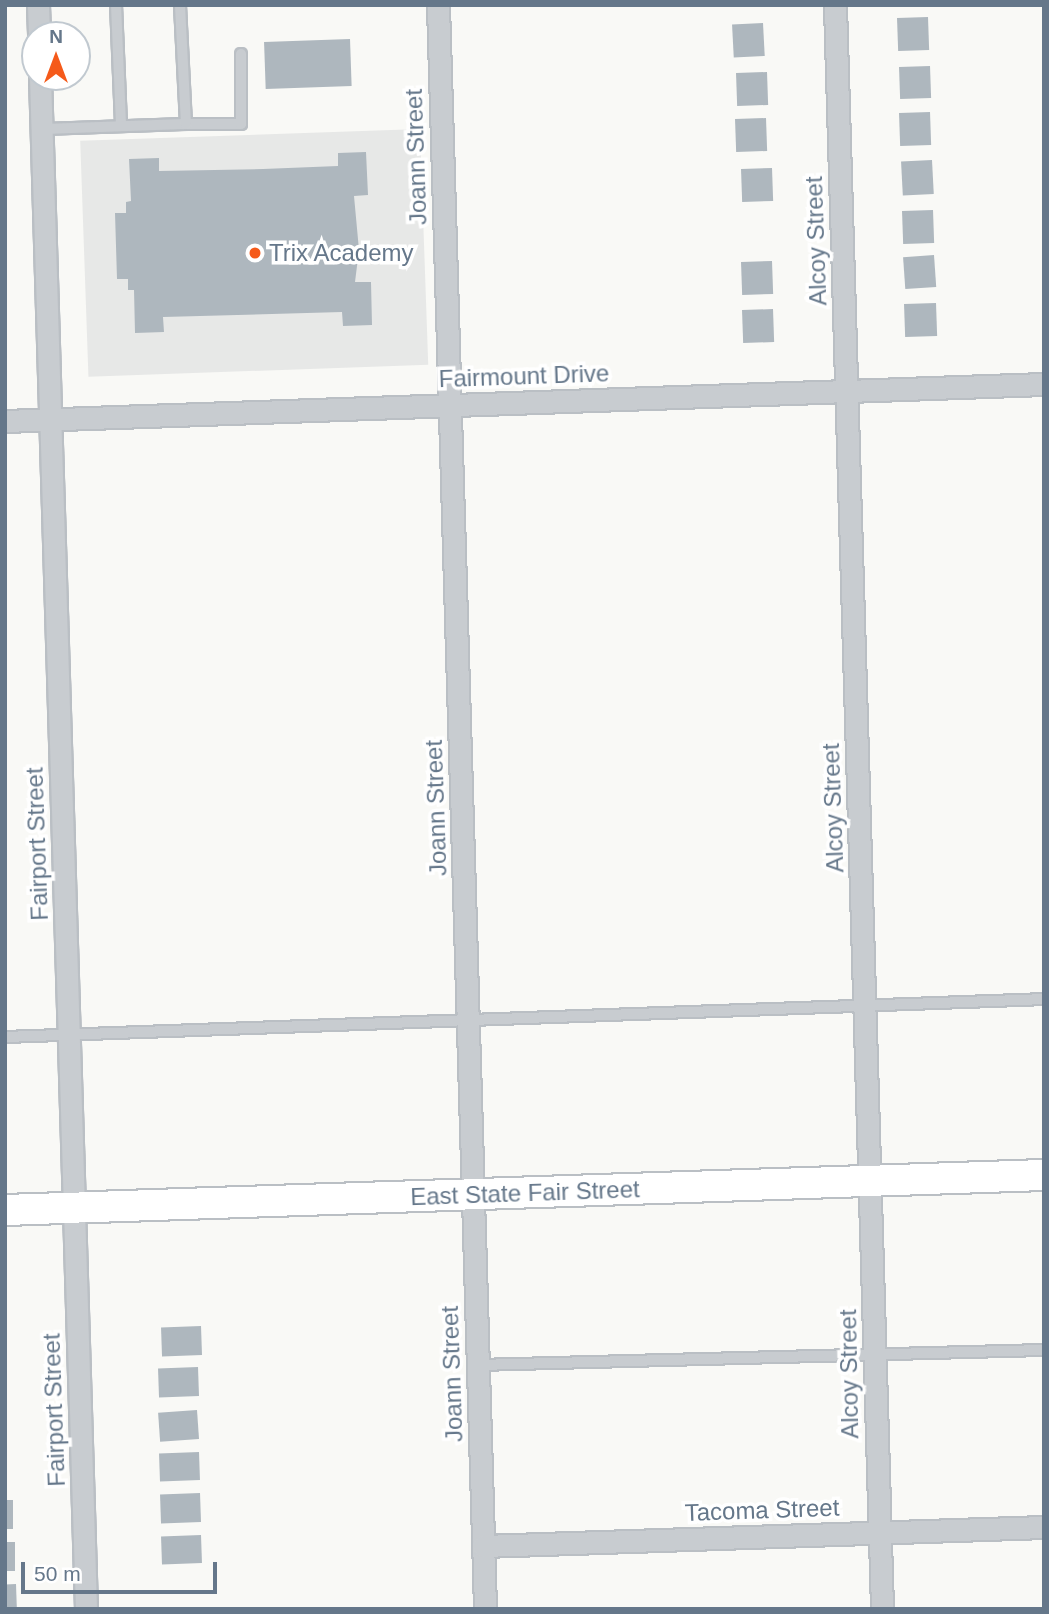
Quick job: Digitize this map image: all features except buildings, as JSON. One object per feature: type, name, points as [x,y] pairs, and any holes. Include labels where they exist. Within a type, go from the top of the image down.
[{"type":"street","name":"Joann Street","points":[[438,5],[485,1609]]},
{"type":"street","name":"Alcoy Street","points":[[835,5],[881,1609]]},
{"type":"street","name":"Fairport Street","points":[[41,91],[86,1609]]},
{"type":"street","name":"Fairmount Drive","points":[[5,421],[1044,384]]},
{"type":"street","name":"East State Fair Street","points":[[5,1210],[1044,1175]]},
{"type":"street","name":"Tacoma Street","points":[[483,1546],[1044,1527]]},
{"type":"lane","points":[[116,5],[121,126]]},
{"type":"lane","points":[[180,5],[186,124]]},
{"type":"lane","points":[[42,128],[241,124],[241,54]]},
{"type":"lane","points":[[5,1037],[468,1017],[1044,999]]},
{"type":"lane","points":[[478,1365],[1044,1350]]},
{"type":"shaded area","name":"Trix Academy","points":[[420,129],[428,365],[88,377],[80,141]]},
{"type":"place","name":"Trix Academy","points":[[255,253]]}]
